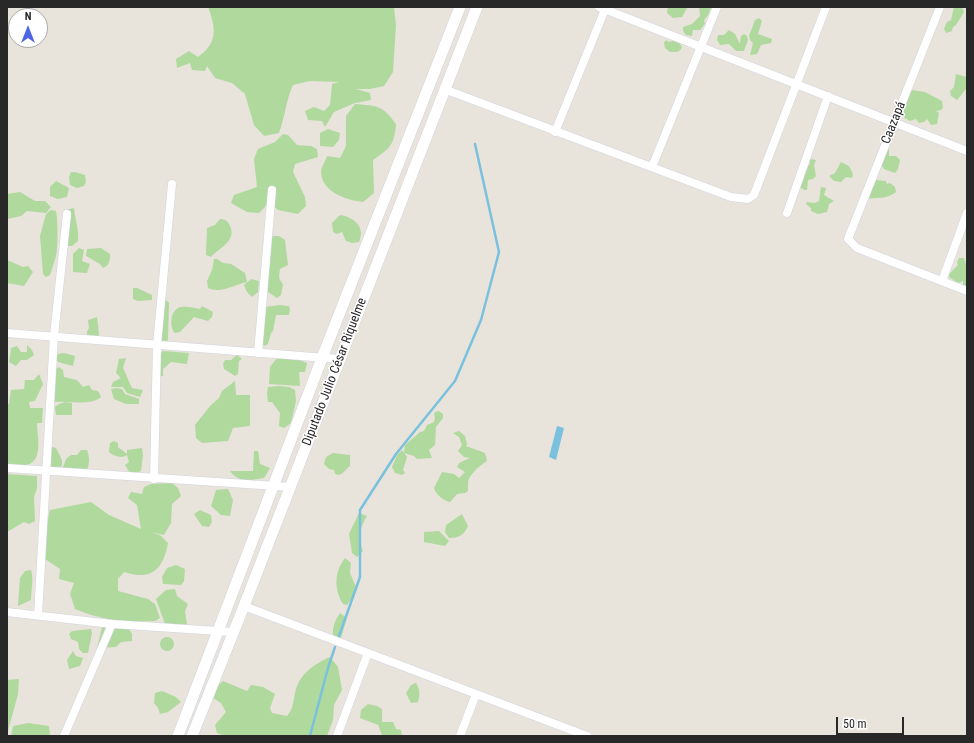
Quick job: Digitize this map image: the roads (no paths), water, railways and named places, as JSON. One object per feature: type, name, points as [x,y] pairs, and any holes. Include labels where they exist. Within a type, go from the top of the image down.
[{"type":"street","name":"Diputado Julio César Riquelme","points":[[178,736],[322,358],[460,7]]},
{"type":"street","name":"Diputado Julio César Riquelme","points":[[195,735],[216,675],[291,487],[339,359],[477,7]]},
{"type":"street","points":[[652,167],[717,7]]},
{"type":"street","points":[[444,89],[731,197],[748,199],[754,195],[826,7]]},
{"type":"street","name":"Caazapá","points":[[940,7],[848,239],[857,248],[942,281]]},
{"type":"street","points":[[555,132],[603,8],[967,151]]},
{"type":"street","points":[[787,213],[828,96]]},
{"type":"street","points":[[154,479],[157,345],[172,184]]},
{"type":"street","points":[[258,353],[272,190]]},
{"type":"street","points":[[967,213],[942,281],[967,291]]},
{"type":"street","points":[[38,615],[54,336],[67,214]]},
{"type":"street","points":[[7,333],[339,359]]},
{"type":"street","points":[[7,468],[47,472],[291,487]]},
{"type":"street","points":[[244,606],[587,736]]},
{"type":"street","points":[[7,612],[112,624],[233,632]]},
{"type":"street","points":[[64,736],[112,624]]},
{"type":"street","points":[[337,736],[368,653]]},
{"type":"street","points":[[204,669],[216,675]]},
{"type":"street","points":[[460,736],[476,694]]},
{"type":"water","points":[[557,426],[564,428],[556,460],[549,457]]},
{"type":"waterway","points":[[339,636],[360,577],[360,510],[396,454],[455,381],[481,320],[499,252],[475,144]]},
{"type":"waterway","points":[[310,736],[335,647]]}]
